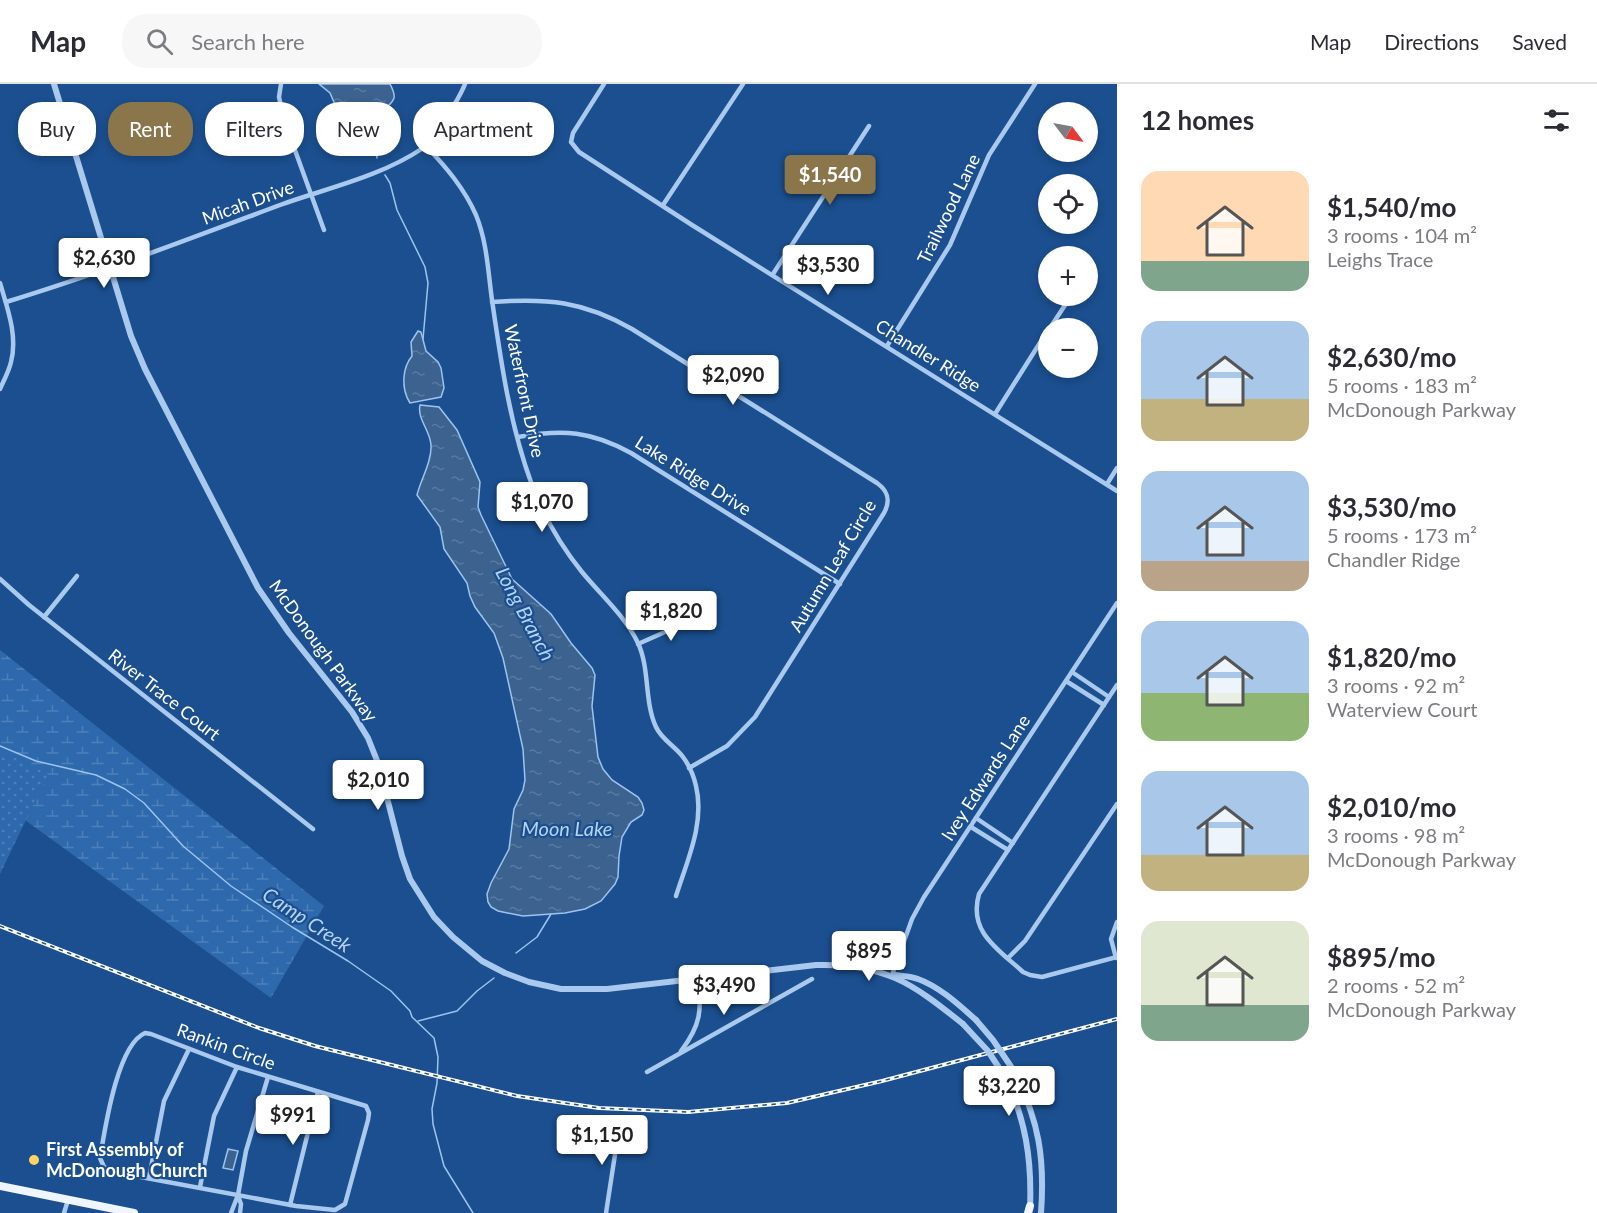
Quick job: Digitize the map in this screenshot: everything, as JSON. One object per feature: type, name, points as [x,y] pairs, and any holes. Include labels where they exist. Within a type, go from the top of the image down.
[{"type":"main road","points":[[0,1186],[134,1213]]},
{"type":"street","name":"McDonough Parkway","points":[[54,84],[131,336],[145,369],[251,576],[278,618],[351,712],[368,738],[380,769],[405,867],[415,888],[434,917],[453,937],[482,961],[505,974],[546,986],[595,990],[816,965],[852,965],[892,975],[932,998],[963,1024],[988,1051],[1003,1074],[1014,1096],[1025,1131],[1029,1155],[1029,1211]]},
{"type":"street","points":[[281,84],[280,106],[324,230]]},
{"type":"street","name":"Micah Drive","points":[[456,102],[465,84]]},
{"type":"street","name":"Chandler Ridge","points":[[604,84],[573,133],[571,142],[579,152],[1117,491]]},
{"type":"street","points":[[663,206],[742,84]]},
{"type":"street","name":"Trailwood Lane","points":[[887,346],[950,245],[989,155],[1035,84]]},
{"type":"street","points":[[773,274],[869,126]]},
{"type":"street","name":"Micah Drive","points":[[6,302],[312,195],[383,169],[413,154]]},
{"type":"street","name":"Waterfront Drive","points":[[435,156],[454,176],[465,194],[476,216],[483,238],[503,378],[532,485],[553,530],[581,570],[625,623],[638,644],[652,718],[657,730],[683,757],[696,784],[699,806],[697,827],[676,896]]},
{"type":"street","points":[[0,283],[12,330],[13,349],[11,362],[0,389]]},
{"type":"street","name":"Autumn Leaf Circle","points":[[492,302],[545,300],[584,308],[613,319],[880,485],[888,497],[887,508],[755,717],[727,746],[689,768]]},
{"type":"street","points":[[995,414],[1038,346]]},
{"type":"street","name":"Lake Ridge Drive","points":[[518,437],[570,432],[608,441],[631,453],[840,584]]},
{"type":"street","points":[[1107,484],[1117,468]]},
{"type":"street","points":[[44,617],[77,576]]},
{"type":"street","name":"River Trace Court","points":[[0,579],[44,617],[313,829]]},
{"type":"street","name":"Ivey Edwards Lane","points":[[892,975],[912,919],[1117,603]]},
{"type":"street","points":[[638,644],[694,619]]},
{"type":"street","points":[[1072,672],[1109,697]]},
{"type":"street","points":[[1066,681],[1104,705]]},
{"type":"street","points":[[1117,685],[979,894],[976,913],[985,936],[1008,958],[1026,974],[1042,976],[1117,958],[1111,939],[1117,922]]},
{"type":"street","points":[[1008,958],[1025,941],[1117,804]]},
{"type":"street","points":[[976,818],[1013,843]]},
{"type":"street","points":[[971,827],[1008,850]]},
{"type":"street","points":[[892,975],[916,978],[950,998],[976,1020],[1014,1071],[1032,1111],[1039,1139],[1043,1184],[1041,1213]]},
{"type":"street","points":[[680,1054],[692,1037],[698,1022],[701,1005],[698,978]]},
{"type":"street","points":[[648,1072],[812,979]]},
{"type":"street","name":"Rankin Circle","points":[[141,1034],[151,1034],[237,1067],[364,1104],[369,1111],[368,1120],[345,1204],[335,1210],[290,1205],[110,1171],[104,1167],[101,1154],[115,1082],[135,1040],[141,1034]]},
{"type":"street","points":[[149,1178],[164,1101],[189,1049]]},
{"type":"street","points":[[200,1187],[214,1116],[237,1067]]},
{"type":"street","points":[[231,1213],[238,1195],[246,1151],[268,1077]]},
{"type":"street","points":[[290,1205],[318,1092]]},
{"type":"street","points":[[606,1213],[620,1122]]},
{"type":"street","points":[[238,1195],[242,1204],[240,1213]]},
{"type":"street","points":[[64,1213],[68,1200]]},
{"type":"green space","points":[[0,650],[324,906],[271,998],[0,802]]},
{"type":"green space","points":[[0,750],[48,774],[0,874]]},
{"type":"water","points":[[319,84],[390,84],[394,98],[392,102],[334,102],[330,93]]},
{"type":"water","points":[[418,331],[421,332],[426,351],[441,368],[444,388],[441,397],[410,403],[405,391],[404,379],[406,366],[412,356],[411,342]]},
{"type":"water","name":"Moon Lake","points":[[420,405],[439,407],[457,430],[480,482],[478,507],[512,579],[551,614],[592,668],[595,675],[592,706],[598,757],[603,769],[612,780],[638,797],[642,803],[644,810],[642,815],[631,822],[622,837],[618,877],[615,884],[601,901],[585,909],[523,916],[498,911],[488,902],[487,894],[491,883],[509,849],[514,809],[523,790],[525,780],[523,749],[503,658],[494,633],[475,607],[467,583],[444,549],[440,527],[417,495],[431,451],[430,440],[420,415]]},
{"type":"water","points":[[228,1149],[238,1151],[233,1170],[223,1168]]},
{"type":"waterway","name":"Long Branch","points":[[385,175],[390,183],[397,210],[425,267],[428,283],[423,339]]},
{"type":"waterway","name":"Camp Creek","points":[[0,746],[36,761],[96,775],[125,789],[144,803],[183,846],[231,886],[391,991],[410,1011],[412,1017],[434,1038],[438,1057],[437,1083],[432,1109],[433,1124],[444,1166],[473,1213]]},
{"type":"waterway","name":"Long Branch","points":[[516,953],[537,937],[551,914]]},
{"type":"waterway","name":"Long Branch","points":[[418,1021],[457,1011],[494,978]]},
{"type":"railway","points":[[0,926],[259,1028],[315,1046],[517,1096],[599,1108],[688,1112],[787,1103],[882,1081],[1117,1019]]},
{"type":"place","name":"First Assembly of McDonough Church","points":[[34,1160]]}]
